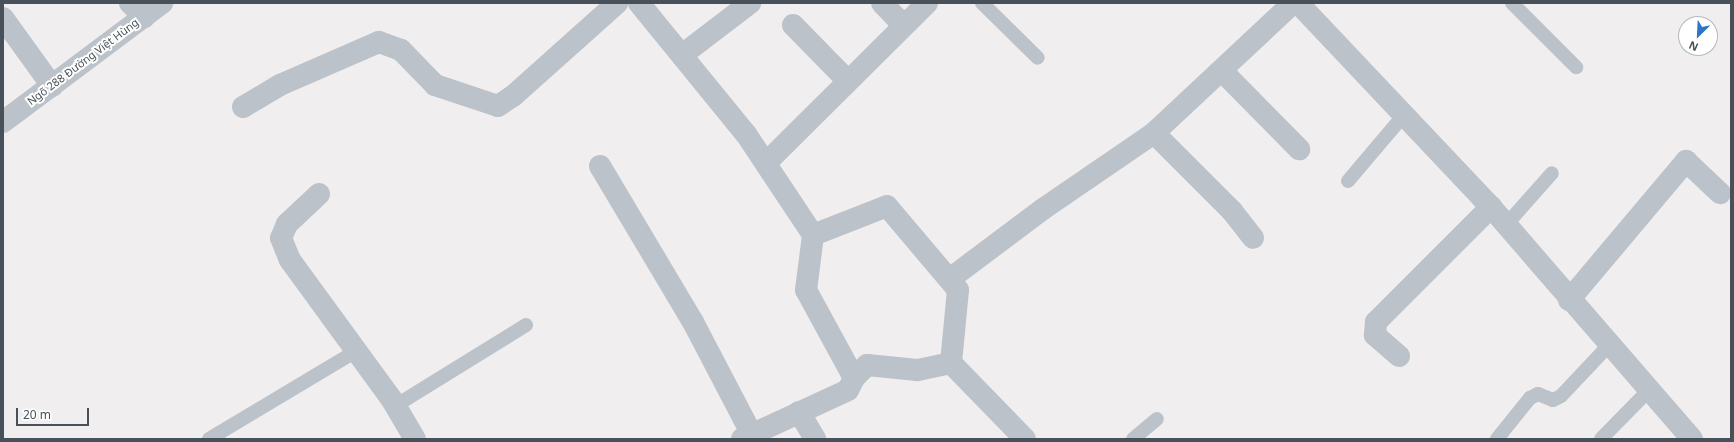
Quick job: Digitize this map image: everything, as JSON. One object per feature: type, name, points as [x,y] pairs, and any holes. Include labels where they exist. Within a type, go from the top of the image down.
[{"type":"street","name":"Ngõ 288 Đường Việt Hùng","points":[[3,122],[52,86],[137,10],[162,3]]},
{"type":"street","points":[[243,107],[280,86],[380,42],[401,50],[435,84],[498,106],[514,96],[617,3]]},
{"type":"street","points":[[639,3],[682,55],[766,163],[813,235],[806,290],[854,378]]},
{"type":"street","points":[[682,55],[750,3]]},
{"type":"street","points":[[882,3],[903,24]]},
{"type":"street","points":[[766,163],[903,24],[927,3]]},
{"type":"street","points":[[951,278],[1043,209],[1154,133],[1293,3]]},
{"type":"street","points":[[1298,3],[1491,207],[1569,300],[1650,389],[1692,439]]},
{"type":"street","points":[[3,18],[52,86]]},
{"type":"street","points":[[793,25],[847,80]]},
{"type":"street","points":[[1222,71],[1298,149]]},
{"type":"street","points":[[1154,133],[1232,211],[1253,238]]},
{"type":"street","points":[[1569,300],[1686,161],[1720,193]]},
{"type":"street","points":[[600,166],[693,322],[747,436],[848,390],[854,378],[867,365],[917,370],[951,363]]},
{"type":"street","points":[[319,194],[287,224],[281,238],[290,260],[395,406],[415,439]]},
{"type":"street","points":[[813,235],[887,206],[951,278],[958,290],[951,363],[1025,439]]},
{"type":"street","points":[[1399,356],[1375,335],[1376,322],[1491,207]]},
{"type":"street","points":[[799,412],[815,439]]},
{"type":"lane","points":[[982,3],[1038,58]]},
{"type":"lane","points":[[1512,3],[1576,67]]},
{"type":"lane","points":[[1348,181],[1404,115]]},
{"type":"lane","points":[[1506,225],[1552,173]]},
{"type":"lane","points":[[395,406],[526,325]]},
{"type":"lane","points":[[1497,439],[1530,398],[1538,394],[1552,400],[1561,396],[1610,344]]},
{"type":"lane","points":[[209,439],[356,351]]},
{"type":"lane","points":[[1601,439],[1650,389]]},
{"type":"lane","points":[[1133,439],[1157,419]]}]
